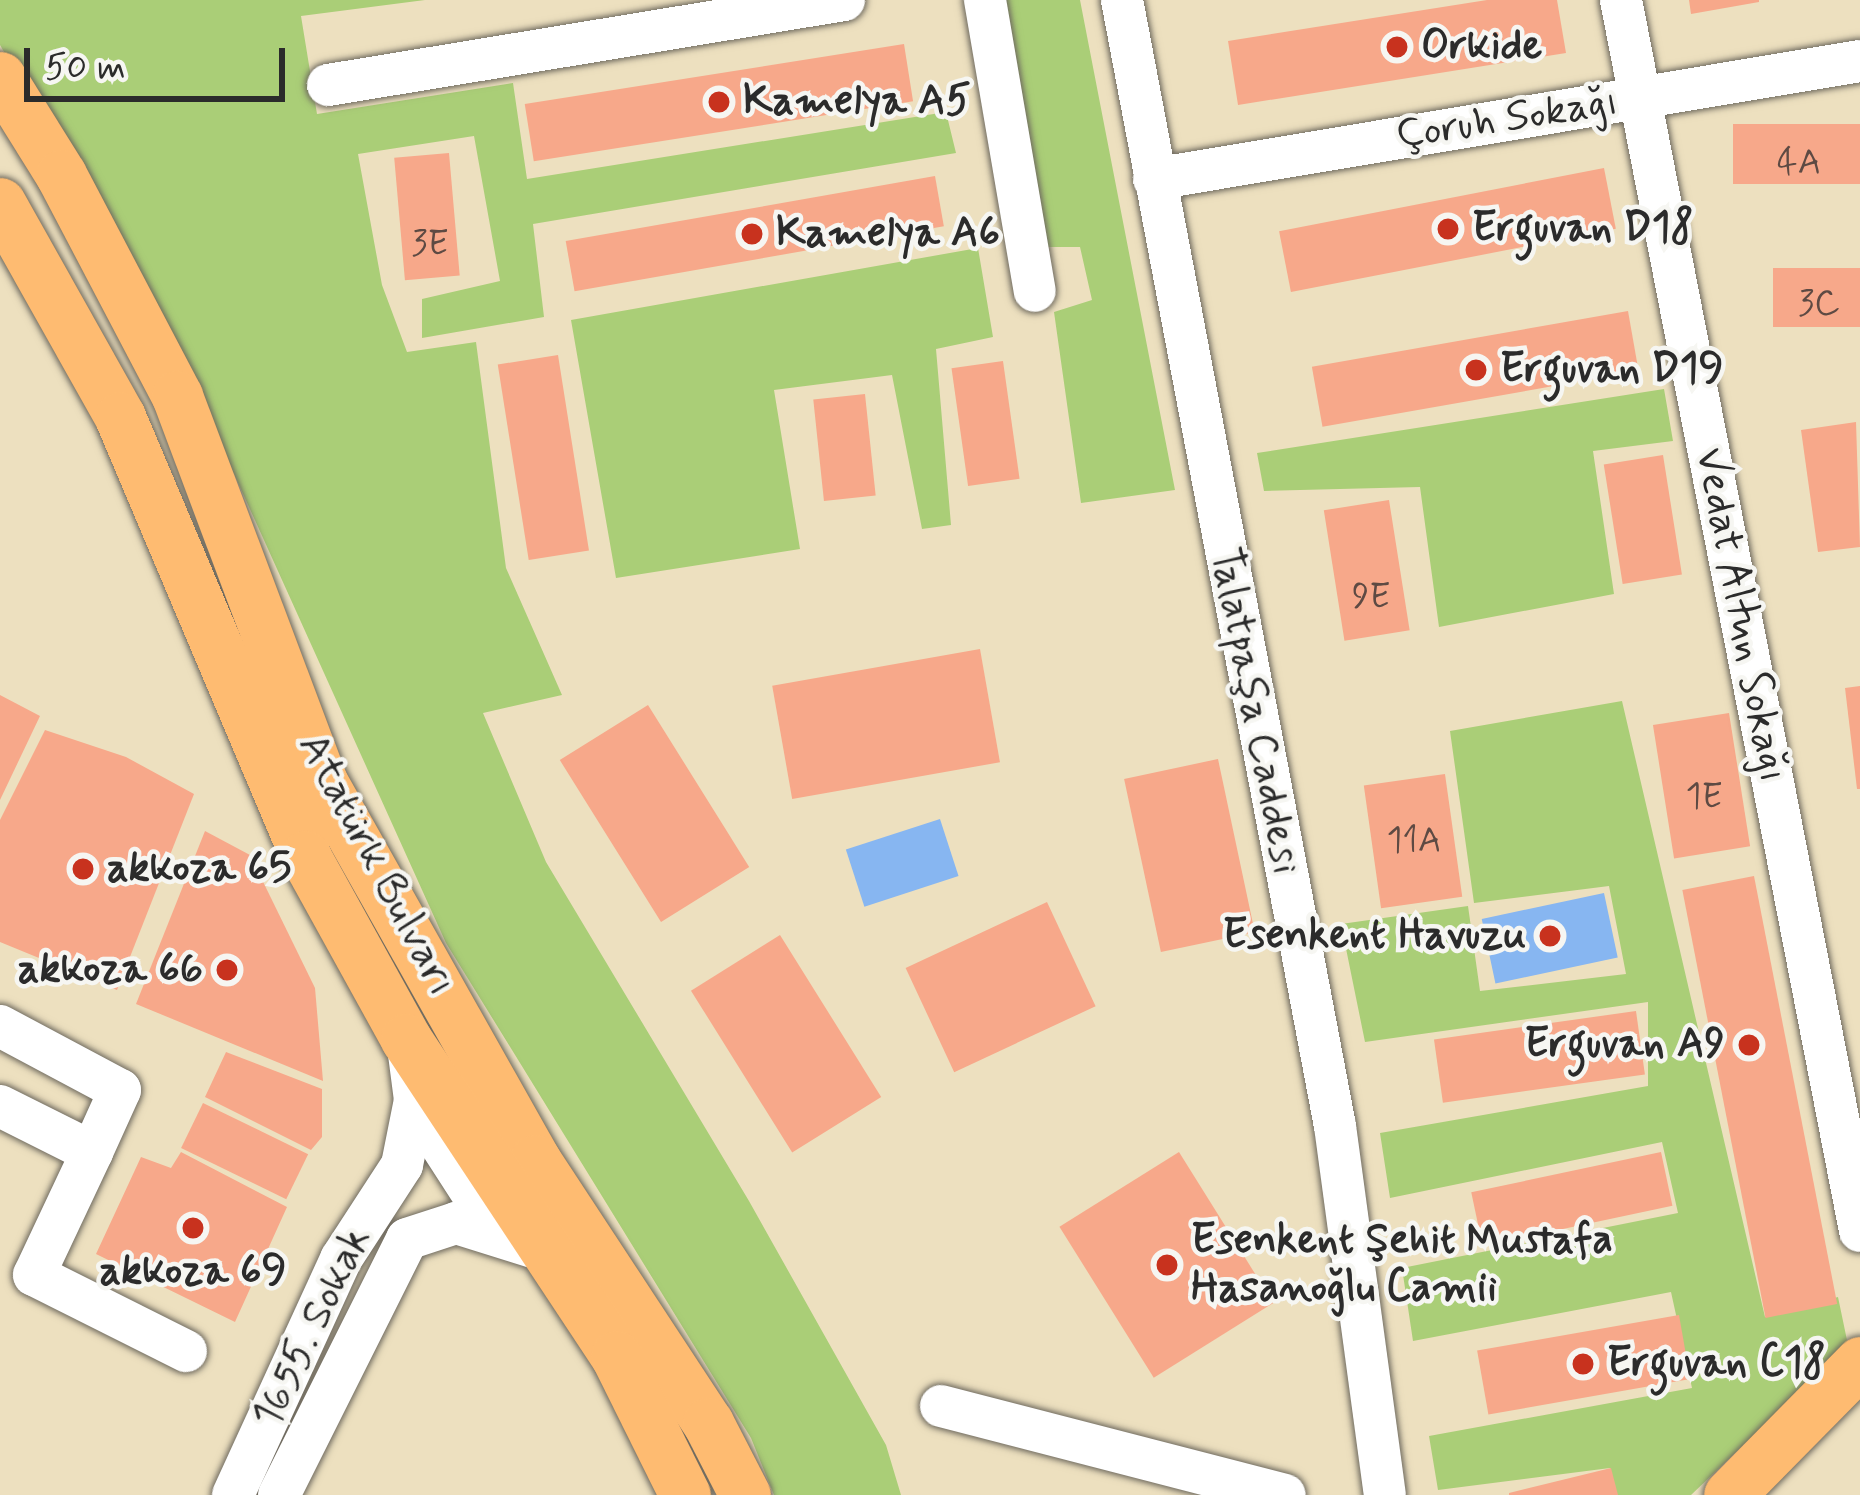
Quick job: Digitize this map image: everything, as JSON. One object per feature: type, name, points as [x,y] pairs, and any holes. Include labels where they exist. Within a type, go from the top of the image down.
[{"type":"main road","name":"Atatürk Bulvarı","points":[[0,77],[62,175],[177,396],[322,782],[536,1160],[708,1423],[746,1495]]},
{"type":"main road","name":"Atatürk Bulvarı","points":[[0,203],[120,417],[305,856],[460,1145],[549,1252],[616,1356],[685,1495]]},
{"type":"main road","points":[[460,1145],[510,1145],[536,1160]]},
{"type":"main road","points":[[1729,1495],[1860,1362]]},
{"type":"street","points":[[328,85],[844,0]]},
{"type":"street","points":[[985,0],[1035,291]]},
{"type":"street","name":"Talatpaşa Caddesi","points":[[1122,0],[1335,1126],[1385,1495]]},
{"type":"street","name":"Vedat Altun Sokağı","points":[[1621,0],[1860,1231]]},
{"type":"street","name":"Çoruh Sokağı","points":[[1154,179],[1860,61]]},
{"type":"street","points":[[0,1026],[120,1090],[34,1275],[186,1351]]},
{"type":"street","points":[[402,1166],[414,1114],[406,1039]]},
{"type":"street","points":[[0,1106],[92,1152]]},
{"type":"street","points":[[414,1114],[429,1119],[460,1145],[477,1201],[477,1227]]},
{"type":"street","points":[[402,1166],[460,1145]]},
{"type":"street","name":"1655. Sokak","points":[[233,1495],[341,1259],[402,1166]]},
{"type":"street","name":"1655. Sokak","points":[[279,1495],[399,1249],[428,1226],[477,1227],[549,1252]]},
{"type":"street","points":[[941,1406],[1285,1495]]},
{"type":"green space","points":[[0,0],[425,0],[301,16],[317,114],[513,83],[527,179],[946,112],[956,153],[533,224],[544,317],[422,338],[422,299],[500,281],[474,136],[358,154],[382,285],[407,352],[476,342],[506,568],[562,695],[483,713],[546,862],[749,1201],[886,1445],[901,1495],[774,1495],[751,1438],[446,943],[169,330],[0,45]]},
{"type":"green space","points":[[1004,0],[1080,0],[1175,490],[1081,503],[1054,312],[1092,300],[1080,247],[1045,247]]},
{"type":"green space","points":[[978,248],[993,337],[936,349],[951,525],[922,529],[892,375],[774,390],[800,549],[616,578],[571,320]]},
{"type":"green space","points":[[1664,389],[1673,441],[1593,451],[1614,594],[1439,627],[1420,487],[1264,491],[1257,453]]},
{"type":"green space","points":[[1622,701],[1765,1317],[1838,1297],[1848,1345],[1691,1495],[1617,1495],[1610,1468],[1438,1490],[1429,1436],[1692,1388],[1671,1292],[1413,1341],[1402,1268],[1678,1213],[1662,1142],[1390,1198],[1380,1133],[1648,1086],[1648,1002],[1365,1042],[1341,924],[1468,906],[1480,991],[1626,974],[1609,886],[1474,903],[1450,731]]},
{"type":"water","points":[[940,819],[959,876],[864,907],[846,850]]},
{"type":"water","name":"Esenkent Havuzu","points":[[1604,893],[1618,958],[1495,984],[1482,919]]},
{"type":"building","name":"Orkide","points":[[1487,0],[1557,0],[1566,53],[1238,105],[1228,41]]},
{"type":"building","points":[[1689,0],[1759,0],[1759,2],[1691,14]]},
{"type":"building","name":"Kamelya A5","points":[[904,44],[913,101],[534,161],[525,104]]},
{"type":"building","points":[[1733,124],[1860,124],[1860,184],[1733,184]]},
{"type":"building","points":[[449,153],[460,276],[405,280],[394,158]]},
{"type":"building","name":"Erguvan D18","points":[[1604,168],[1616,229],[1291,292],[1279,231]]},
{"type":"building","name":"Kamelya A6","points":[[935,176],[944,226],[575,291],[566,241]]},
{"type":"building","points":[[1773,268],[1860,268],[1860,327],[1773,327]]},
{"type":"building","name":"Erguvan D19","points":[[1628,311],[1639,371],[1322,427],[1312,367]]},
{"type":"building","points":[[558,355],[589,551],[529,560],[498,365]]},
{"type":"building","points":[[1003,361],[1020,479],[968,486],[952,368]]},
{"type":"building","points":[[865,394],[876,495],[824,501],[813,399]]},
{"type":"building","points":[[1856,422],[1860,547],[1818,552],[1801,430]]},
{"type":"building","points":[[1663,455],[1682,575],[1623,584],[1604,464]]},
{"type":"building","points":[[1389,500],[1410,630],[1344,641],[1324,510]]},
{"type":"building","points":[[980,649],[1000,762],[792,799],[772,686]]},
{"type":"building","points":[[1860,686],[1860,789],[1857,789],[1845,688]]},
{"type":"building","points":[[0,695],[40,716],[0,800]]},
{"type":"building","points":[[648,705],[749,867],[661,922],[560,760]]},
{"type":"building","points":[[1729,713],[1750,846],[1674,858],[1653,725]]},
{"type":"building","name":"akkoza 65","points":[[45,730],[126,757],[194,794],[117,990],[0,942],[0,820]]},
{"type":"building","points":[[1218,759],[1255,932],[1161,952],[1124,779]]},
{"type":"building","points":[[1445,774],[1462,897],[1381,908],[1364,785]]},
{"type":"building","name":"akkoza 66","points":[[205,831],[250,855],[315,988],[323,1081],[136,1004]]},
{"type":"building","name":"Erguvan A9","points":[[1754,876],[1837,1304],[1766,1318],[1682,890]]},
{"type":"building","points":[[1047,902],[1096,1006],[954,1072],[906,968]]},
{"type":"building","points":[[780,935],[881,1097],[792,1153],[691,991]]},
{"type":"building","points":[[1636,1011],[1645,1074],[1443,1103],[1434,1039]]},
{"type":"building","points":[[226,1052],[322,1089],[322,1137],[311,1150],[205,1097]]},
{"type":"building","points":[[203,1103],[308,1154],[286,1199],[181,1148]]},
{"type":"building","name":"akkoza 69","points":[[181,1152],[287,1207],[235,1322],[96,1254],[141,1157],[171,1168]]},
{"type":"building","name":"Esenkent Şehit Mustafa Hasanoğlu Camii","points":[[1179,1152],[1273,1303],[1154,1378],[1059,1227]]},
{"type":"building","points":[[1661,1152],[1672,1206],[1483,1246],[1471,1192]]},
{"type":"building","name":"Erguvan C18","points":[[1679,1315],[1690,1379],[1488,1415],[1477,1351]]},
{"type":"building","points":[[1611,1468],[1618,1495],[1509,1495],[1509,1493]]},
{"type":"place","name":"Orkide","points":[[1397,47]]},
{"type":"place","name":"Kamelya A5","points":[[719,102]]},
{"type":"place","name":"Erguvan D18","points":[[1448,229]]},
{"type":"place","name":"Kamelya A6","points":[[752,234]]},
{"type":"place","name":"Erguvan D19","points":[[1476,370]]},
{"type":"place","name":"akkoza 65","points":[[83,869]]},
{"type":"place","name":"Esenkent Havuzu","points":[[1550,936]]},
{"type":"place","name":"akkoza 66","points":[[227,970]]},
{"type":"place","name":"Erguvan A9","points":[[1749,1045]]},
{"type":"place","name":"akkoza 69","points":[[193,1228]]},
{"type":"place","name":"Esenkent Şehit Mustafa Hasanoğlu Camii","points":[[1167,1265]]},
{"type":"place","name":"Erguvan C18","points":[[1583,1364]]}]
